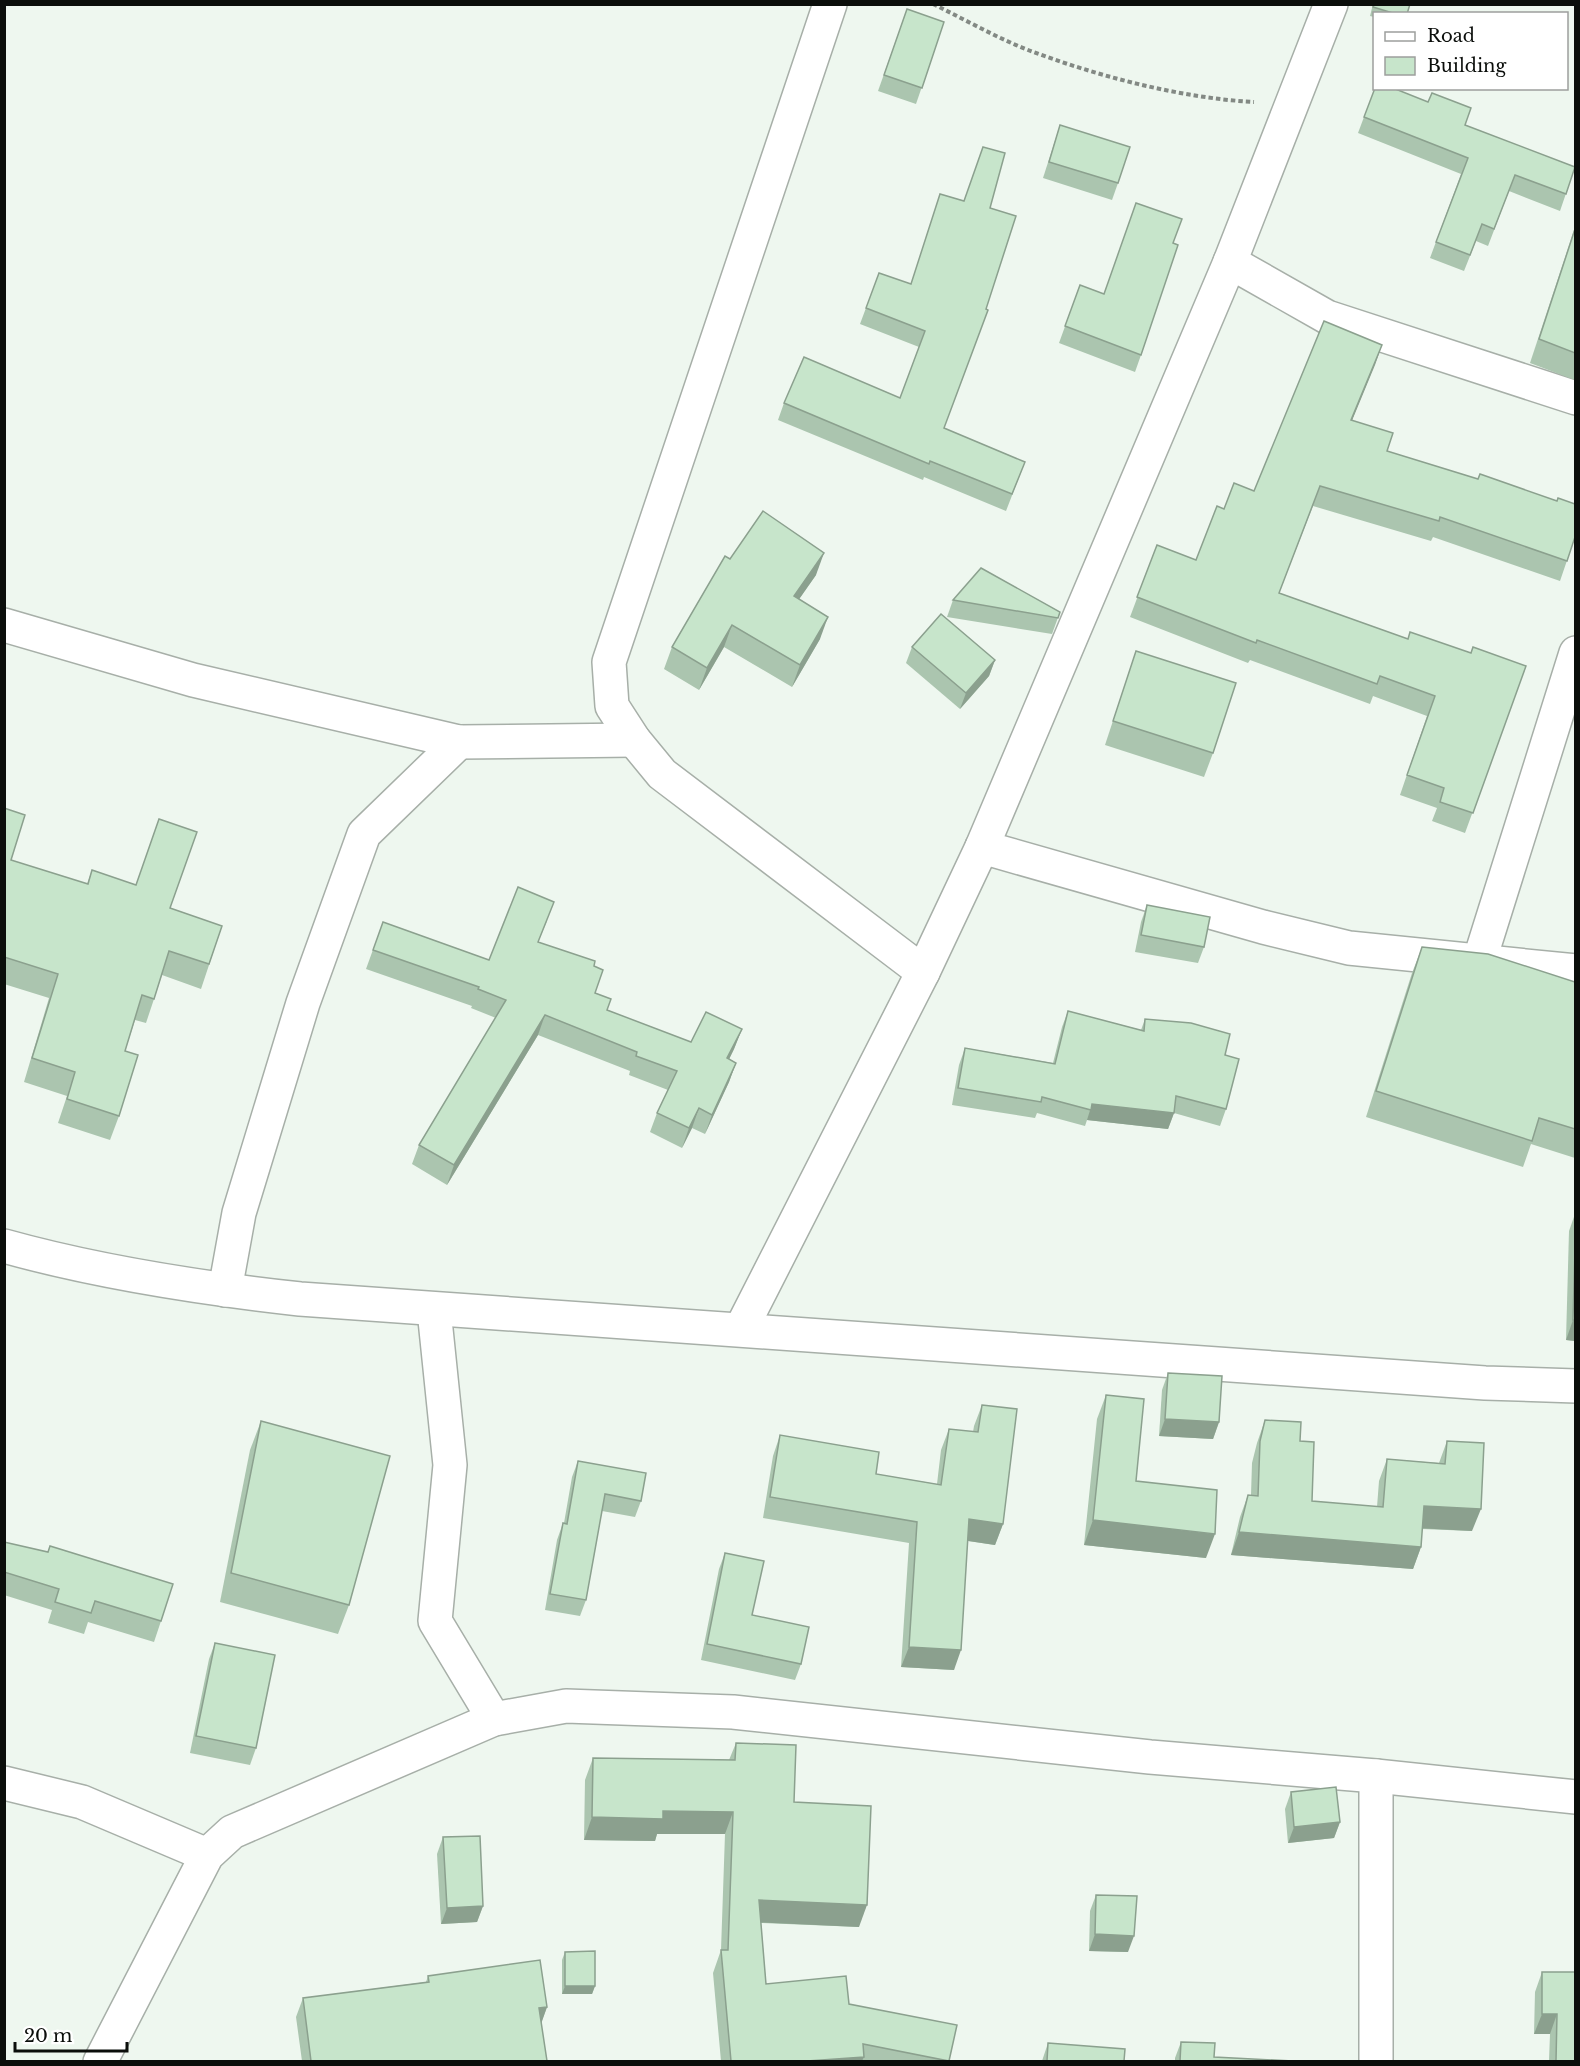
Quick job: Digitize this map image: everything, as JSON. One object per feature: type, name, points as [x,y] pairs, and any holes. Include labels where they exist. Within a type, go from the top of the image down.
[{"type":"street","points":[[830,4],[609,662],[612,706],[634,740],[662,774],[923,972]]},
{"type":"street","points":[[741,1329],[923,972],[982,848],[1230,262],[1331,4]]},
{"type":"street","points":[[1230,262],[1327,317],[1575,399]]},
{"type":"street","points":[[4,625],[193,680],[459,742],[634,740]]},
{"type":"street","points":[[1479,962],[1575,653]]},
{"type":"street","points":[[225,1290],[239,1213],[303,1003],[364,834],[459,742]]},
{"type":"street","points":[[982,848],[1263,927],[1349,948],[1575,971]]},
{"type":"street","points":[[4,1246],[70,1264],[225,1290],[434,1310],[741,1329],[1473,1382],[1575,1386]]},
{"type":"street","points":[[434,1310],[450,1465],[435,1621],[494,1719]]},
{"type":"street","points":[[100,2061],[207,1855],[232,1832],[494,1719],[566,1706],[733,1712],[1150,1757],[1376,1776],[1575,1797]]},
{"type":"street","points":[[1376,1776],[1376,2061]]},
{"type":"street","points":[[4,1783],[82,1802],[207,1855]]},
{"type":"path","points":[[933,4],[1027,49],[1100,73],[1218,100],[1293,105]]},
{"type":"building","points":[[1374,4],[1410,4],[1408,12],[1389,12],[1373,7]]},
{"type":"building","points":[[907,9],[944,22],[922,88],[884,75]]},
{"type":"building","points":[[1374,90],[1398,90],[1428,102],[1432,93],[1471,108],[1465,125],[1575,167],[1566,194],[1515,175],[1494,229],[1482,224],[1470,255],[1436,242],[1468,158],[1364,117]]},
{"type":"building","points":[[1060,125],[1130,147],[1118,183],[1049,162]]},
{"type":"building","points":[[983,147],[1005,153],[990,208],[1016,216],[986,309],[988,310],[944,428],[1025,462],[1012,494],[930,461],[929,464],[784,403],[804,357],[900,398],[925,331],[866,308],[879,273],[911,284],[940,194],[964,201]]},
{"type":"building","points":[[1136,203],[1182,219],[1173,243],[1178,245],[1141,355],[1065,326],[1080,285],[1104,294]]},
{"type":"building","points":[[1575,229],[1575,353],[1539,339]]},
{"type":"building","points":[[1324,321],[1382,345],[1351,420],[1393,433],[1387,451],[1478,479],[1480,474],[1557,501],[1558,498],[1575,504],[1575,537],[1567,561],[1440,517],[1439,521],[1320,486],[1279,593],[1408,639],[1410,632],[1471,653],[1473,647],[1526,666],[1473,813],[1440,802],[1444,788],[1407,775],[1435,696],[1380,676],[1377,684],[1257,640],[1256,643],[1137,597],[1157,545],[1196,560],[1217,506],[1224,509],[1234,483],[1254,491]]},
{"type":"building","points":[[763,511],[824,553],[794,596],[828,617],[800,665],[732,625],[707,668],[672,647],[725,556],[730,559]]},
{"type":"building","points":[[981,568],[1060,612],[1058,618],[953,600]]},
{"type":"building","points":[[941,614],[995,660],[966,693],[912,647]]},
{"type":"building","points":[[1136,651],[1236,683],[1213,753],[1113,721]]},
{"type":"building","points":[[4,808],[25,815],[11,860],[88,884],[92,870],[136,885],[159,819],[197,832],[170,908],[222,926],[209,964],[169,951],[154,999],[142,995],[125,1051],[138,1055],[119,1116],[67,1099],[75,1072],[32,1058],[58,974],[4,957]]},
{"type":"building","points":[[518,887],[554,902],[538,942],[595,961],[594,966],[603,970],[595,993],[611,999],[607,1010],[691,1042],[706,1012],[742,1029],[727,1058],[736,1063],[712,1115],[699,1108],[689,1128],[657,1113],[677,1071],[636,1056],[637,1052],[545,1015],[454,1165],[419,1145],[506,1000],[478,989],[479,987],[373,950],[383,922],[489,960]]},
{"type":"building","points":[[1147,905],[1210,917],[1204,947],[1141,935]]},
{"type":"building","points":[[1422,947],[1488,954],[1575,982],[1575,1129],[1539,1118],[1532,1141],[1376,1091]]},
{"type":"building","points":[[1068,1011],[1144,1031],[1145,1019],[1191,1023],[1230,1034],[1225,1055],[1239,1059],[1226,1109],[1176,1096],[1174,1113],[1092,1104],[1091,1110],[1042,1097],[1041,1102],[958,1088],[965,1048],[1055,1064]]},
{"type":"building","points":[[1575,1250],[1575,1320],[1573,1320]]},
{"type":"building","points":[[1168,1373],[1222,1376],[1219,1422],[1165,1419]]},
{"type":"building","points":[[1106,1395],[1144,1399],[1136,1481],[1217,1490],[1215,1534],[1093,1520]]},
{"type":"building","points":[[982,1405],[1017,1409],[1003,1524],[969,1519],[961,1650],[909,1647],[917,1522],[770,1497],[780,1435],[879,1452],[876,1474],[941,1485],[949,1429],[978,1432]]},
{"type":"building","points":[[1265,1420],[1301,1422],[1300,1441],[1314,1442],[1312,1501],[1383,1507],[1387,1459],[1445,1464],[1447,1441],[1484,1443],[1481,1509],[1424,1506],[1421,1547],[1239,1532],[1248,1495],[1258,1496],[1260,1441]]},
{"type":"building","points":[[261,1421],[390,1456],[349,1605],[231,1573]]},
{"type":"building","points":[[578,1461],[646,1473],[641,1501],[605,1494],[586,1600],[550,1594],[563,1523],[567,1524]]},
{"type":"building","points":[[4,1542],[48,1552],[50,1546],[173,1584],[161,1621],[95,1601],[91,1613],[55,1602],[59,1589],[4,1572]]},
{"type":"building","points":[[725,1553],[764,1561],[752,1615],[809,1627],[801,1664],[707,1644]]},
{"type":"building","points":[[215,1643],[275,1655],[256,1748],[196,1736]]},
{"type":"building","points":[[736,1743],[796,1745],[794,1802],[871,1806],[867,1905],[759,1900],[766,1984],[846,1976],[849,2004],[957,2025],[949,2061],[863,2044],[864,2057],[807,2061],[731,2061],[721,1950],[728,1950],[733,1812],[663,1811],[663,1819],[592,1817],[593,1758],[735,1760]]},
{"type":"building","points":[[1336,1787],[1340,1822],[1294,1827],[1291,1792]]},
{"type":"building","points":[[480,1836],[483,1906],[447,1908],[443,1837]]},
{"type":"building","points":[[1096,1895],[1137,1896],[1134,1936],[1095,1934]]},
{"type":"building","points":[[595,1951],[595,1986],[565,1986],[565,1952]]},
{"type":"building","points":[[540,1960],[547,2007],[539,2008],[547,2061],[311,2061],[303,1998],[429,1982],[428,1976]]},
{"type":"building","points":[[1542,1972],[1575,1972],[1575,2061],[1556,2061],[1557,2014],[1542,2014]]},
{"type":"building","points":[[1181,2042],[1215,2043],[1214,2057],[1293,2061],[1180,2061]]},
{"type":"building","points":[[1048,2043],[1125,2049],[1124,2061],[1047,2061]]}]
